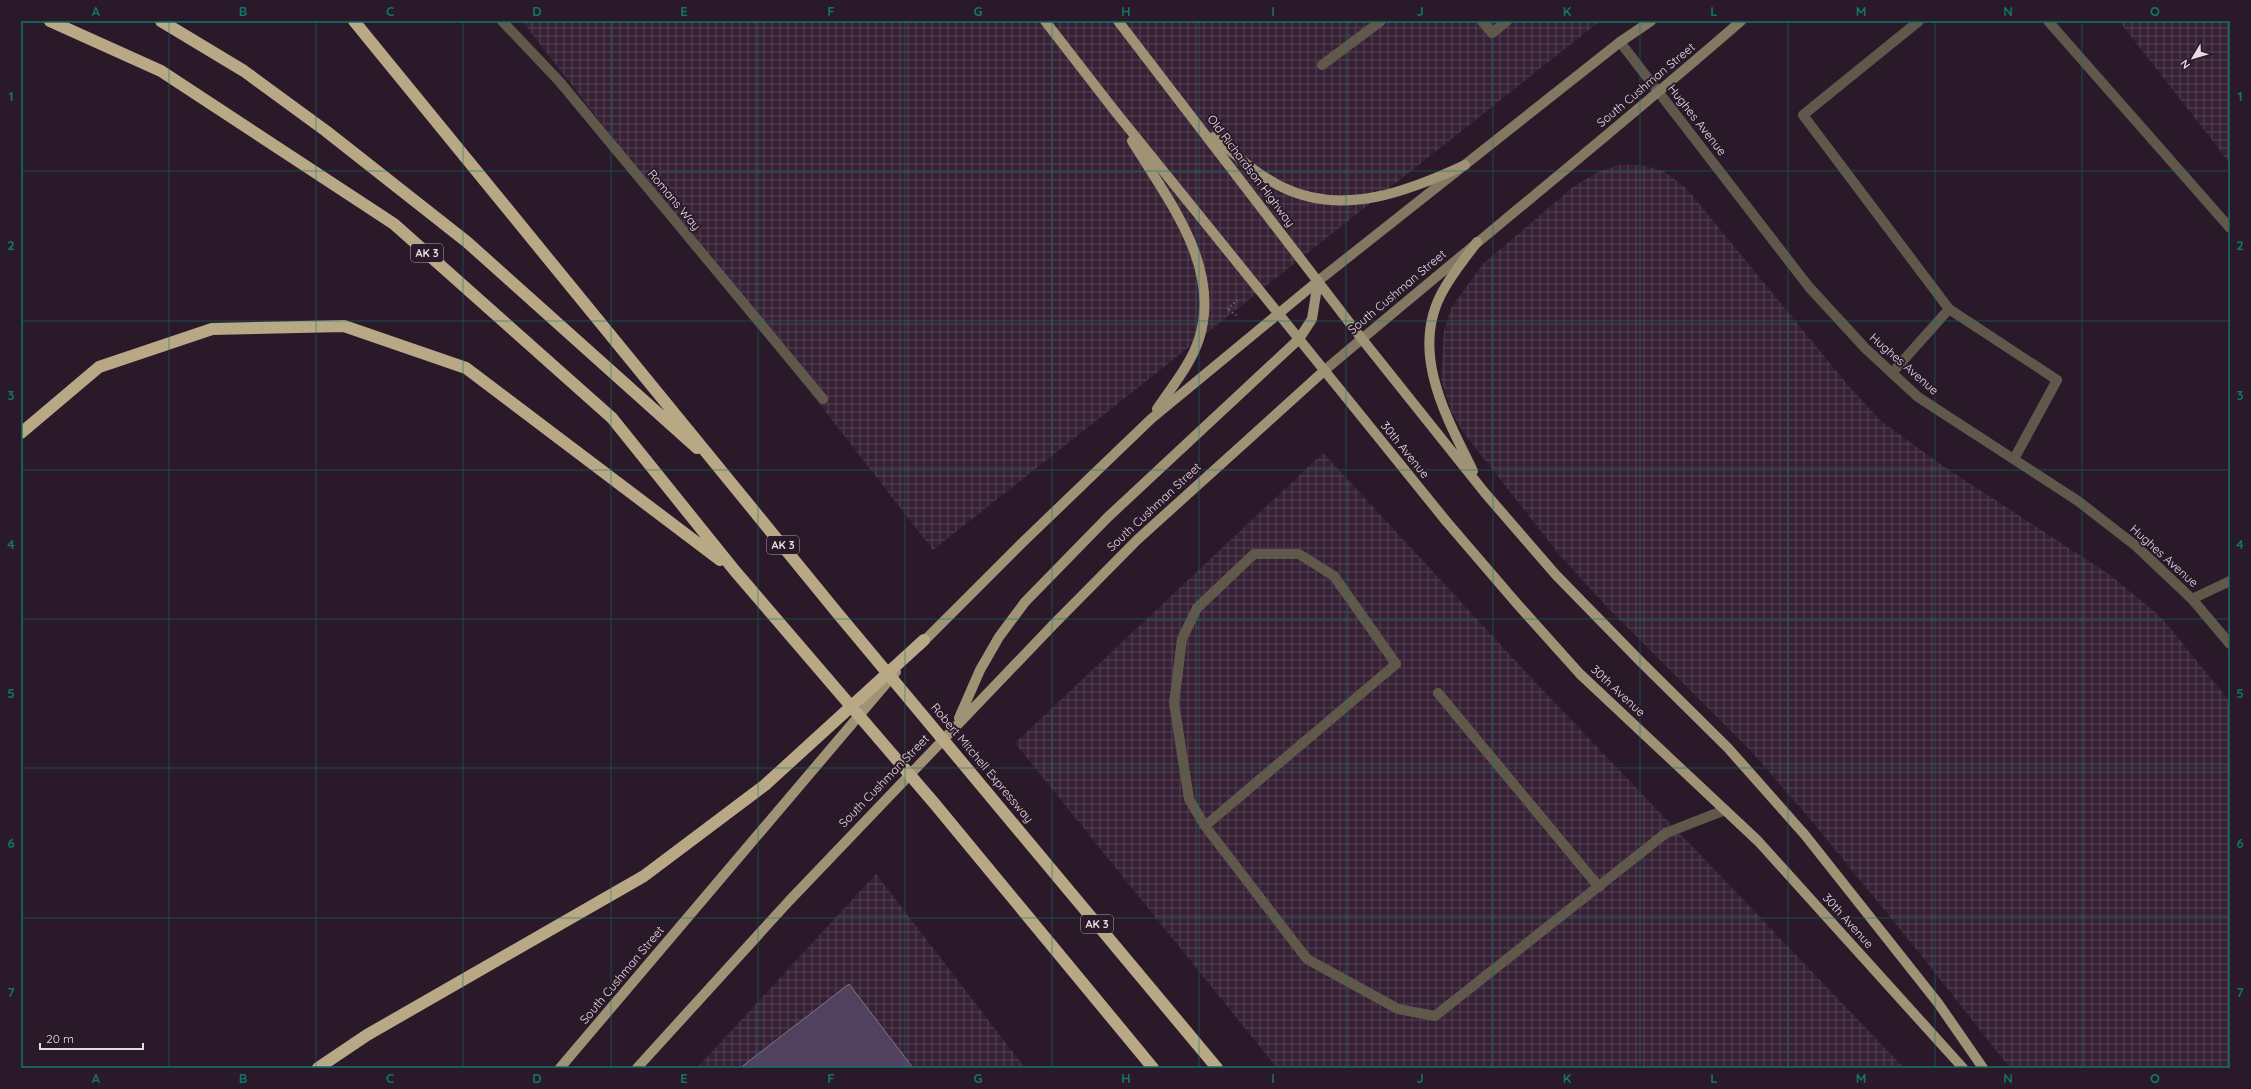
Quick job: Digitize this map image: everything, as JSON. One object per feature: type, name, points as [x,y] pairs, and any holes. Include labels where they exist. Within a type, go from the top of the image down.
[{"type":"highway","name":"AK 3","points":[[50,21],[161,71],[394,224],[612,418],[735,572],[934,803],[1153,1068]]},
{"type":"highway","points":[[161,21],[244,72],[326,131],[467,242],[726,475]]},
{"type":"highway","name":"AK 3","points":[[354,21],[726,475]]},
{"type":"highway","points":[[21,433],[99,367],[212,329],[344,326],[466,368],[735,572]]},
{"type":"highway","name":"Robert Mitchell Expressway","points":[[726,475],[840,615],[1217,1068]]},
{"type":"highway","points":[[318,1068],[367,1035],[644,876],[765,785],[924,640]]},
{"type":"main road","points":[[1045,21],[1114,110],[1278,313]]},
{"type":"main road","name":"Old Richardson Highway","points":[[1118,21],[1201,127],[1362,339]]},
{"type":"main road","name":"South Cushman Street","points":[[560,1068],[924,640],[1151,419],[1318,281],[1620,42],[1651,21]]},
{"type":"main road","name":"South Cushman Street","points":[[638,1068],[789,901],[956,724],[1137,540],[1325,370],[1477,242],[1659,93],[1741,21]]},
{"type":"main road","points":[[1114,110],[1173,209],[1193,246],[1203,278],[1204,309],[1199,339],[1186,366],[1151,419]]},
{"type":"main road","points":[[1201,127],[1259,173],[1282,188],[1308,197],[1342,201],[1398,192],[1422,185],[1465,165]]},
{"type":"main road","points":[[1477,242],[1443,290],[1432,318],[1429,344],[1431,373],[1442,407],[1481,488]]},
{"type":"main road","points":[[956,724],[980,670],[999,637],[1025,602],[1108,517],[1300,339],[1312,319],[1318,281]]},
{"type":"main road","name":"30th Avenue","points":[[1278,313],[1446,521],[1580,674],[1758,841],[1963,1068]]},
{"type":"main road","name":"30th Avenue","points":[[1362,339],[1481,488],[1556,575],[1728,748],[1805,835],[1938,1003],[1983,1068]]},
{"type":"street","name":"Romans Way","points":[[502,21],[559,82],[822,399]]},
{"type":"street","points":[[1322,65],[1381,21]]},
{"type":"street","points":[[1482,21],[1492,33],[1507,21]]},
{"type":"street","points":[[1919,21],[1803,115],[1949,309],[2057,380],[2014,459]]},
{"type":"street","points":[[2048,21],[2230,228]]},
{"type":"street","name":"Hughes Avenue","points":[[1620,42],[1809,287],[1865,348],[1918,397],[2078,501],[2136,546],[2192,598],[2230,644]]},
{"type":"street","points":[[1892,373],[1949,309]]},
{"type":"street","points":[[1205,826],[1396,664],[1334,576],[1299,554],[1254,554],[1197,608],[1182,639],[1174,703],[1189,799],[1205,826],[1307,958],[1398,1010],[1435,1016],[1666,833],[1725,810]]},
{"type":"street","points":[[2192,598],[2230,581]]},
{"type":"street","points":[[1438,693],[1598,887]]},
{"type":"path","points":[[1228,310],[1238,298]]},
{"type":"path","points":[[1224,307],[1241,319]]},
{"type":"shaded area","points":[[522,21],[1600,21],[933,550]]},
{"type":"shaded area","points":[[2119,21],[2230,21],[2230,163]]},
{"type":"shaded area","points":[[1618,165],[1642,165],[1663,171],[1686,188],[1852,390],[1882,422],[1943,466],[2110,575],[2161,617],[2230,702],[2230,1068],[2010,1068],[1917,950],[1811,820],[1750,750],[1607,607],[1559,554],[1463,432],[1451,411],[1441,379],[1444,331],[1451,308],[1483,264],[1573,187],[1598,172]]},
{"type":"shaded area","points":[[1323,453],[1534,681],[1904,1068],[1277,1068],[1015,743]]},
{"type":"shaded area","points":[[876,874],[1025,1068],[697,1068]]},
{"type":"building","points":[[849,984],[913,1068],[740,1068]]}]
